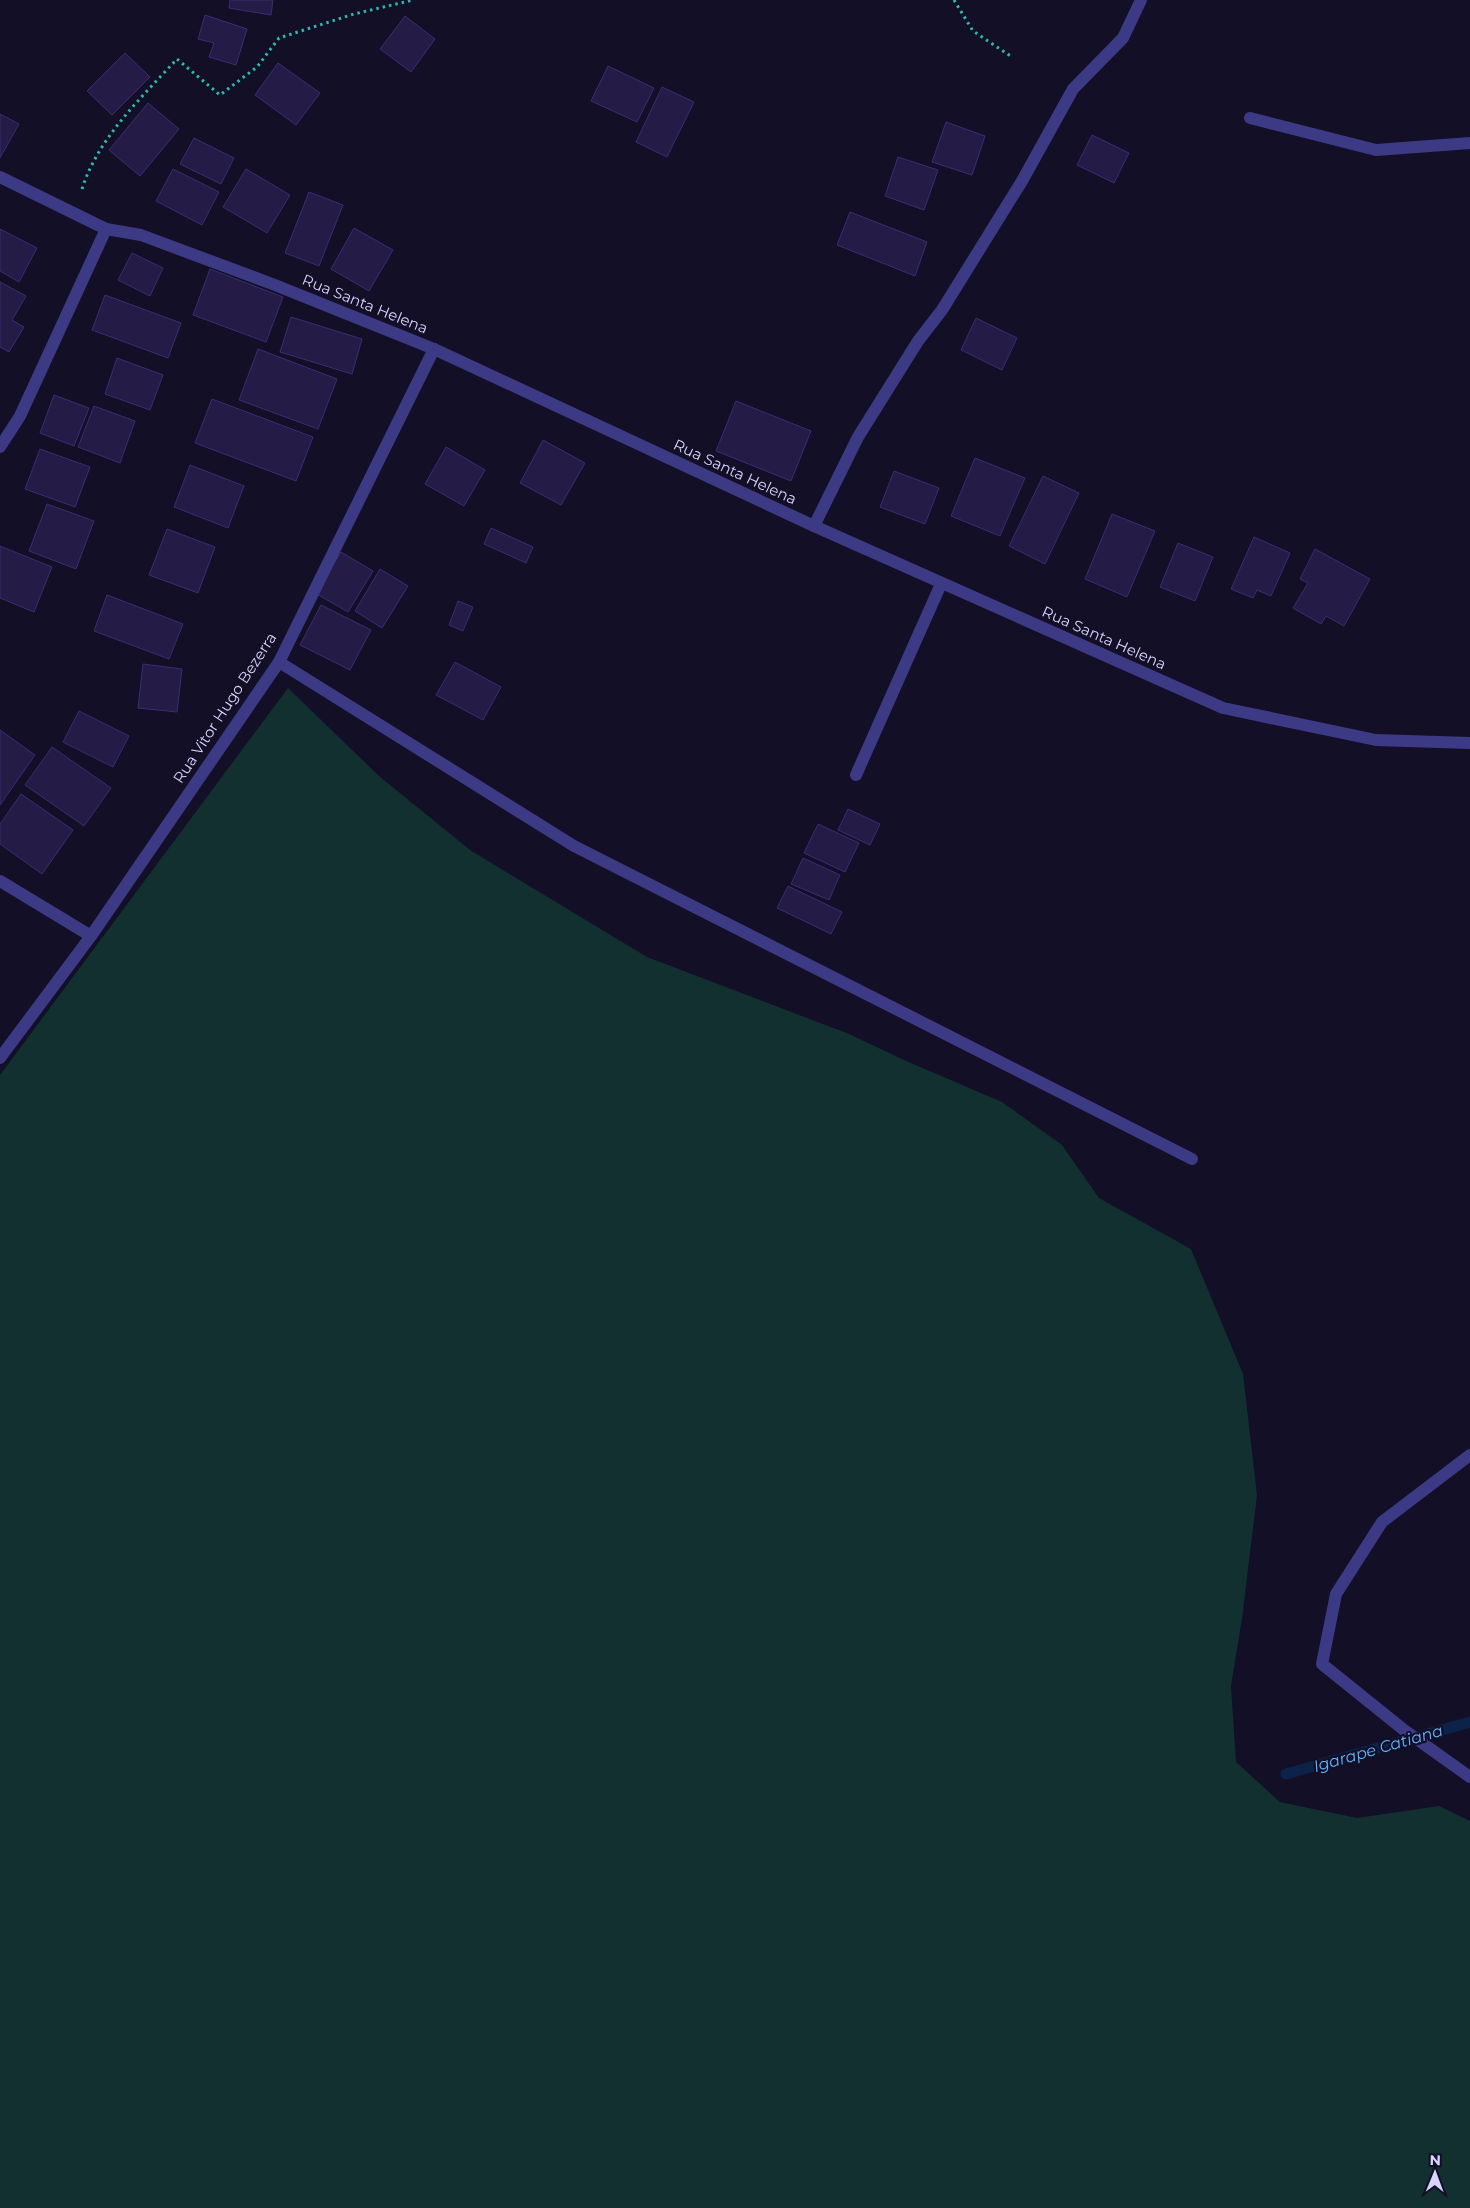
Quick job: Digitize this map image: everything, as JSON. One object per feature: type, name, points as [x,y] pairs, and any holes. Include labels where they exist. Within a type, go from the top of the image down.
[{"type":"street","points":[[814,526],[858,437],[918,341],[942,310],[1007,205],[1073,89],[1123,38],[1141,0]]},
{"type":"street","points":[[1250,118],[1376,150],[1470,143]]},
{"type":"street","name":"Rua Santa Helena","points":[[0,177],[106,229],[141,236],[168,245],[275,285],[434,349],[941,584],[1223,708],[1376,740],[1470,743]]},
{"type":"street","points":[[0,447],[20,416],[106,229]]},
{"type":"street","name":"Rua Vitor Hugo Bezerra","points":[[0,1058],[91,936],[279,662],[434,349]]},
{"type":"street","points":[[856,775],[941,584]]},
{"type":"street","points":[[279,662],[574,846],[1192,1159]]},
{"type":"street","points":[[0,881],[91,936]]},
{"type":"street","points":[[1470,1455],[1382,1522],[1336,1594],[1322,1664],[1404,1730],[1470,1777]]},
{"type":"path","points":[[74,213],[88,168],[111,133],[177,59],[220,95],[257,67],[279,38],[354,14],[414,0]]},
{"type":"path","points":[[954,0],[973,31],[1012,57]]},
{"type":"green space","points":[[288,688],[379,776],[470,850],[647,957],[849,1034],[1002,1102],[1062,1145],[1099,1198],[1191,1249],[1243,1374],[1257,1495],[1242,1619],[1231,1686],[1236,1762],[1280,1802],[1357,1818],[1439,1806],[1470,1821],[1470,2208],[0,2208],[0,1075]]},
{"type":"building","points":[[230,0],[273,0],[271,15],[229,8]]},
{"type":"building","points":[[205,15],[247,29],[236,65],[209,57],[214,43],[198,39]]},
{"type":"building","points":[[405,16],[435,39],[411,72],[380,49]]},
{"type":"building","points":[[125,53],[150,77],[112,115],[87,91]]},
{"type":"building","points":[[278,63],[320,93],[296,125],[255,95]]},
{"type":"building","points":[[608,66],[654,88],[637,122],[591,101]]},
{"type":"building","points":[[662,87],[694,102],[667,157],[636,142]]},
{"type":"building","points":[[148,103],[179,129],[140,176],[109,150]]},
{"type":"building","points":[[0,114],[19,124],[0,158]]},
{"type":"building","points":[[946,122],[985,136],[972,175],[932,162]]},
{"type":"building","points":[[1092,135],[1129,153],[1114,183],[1077,165]]},
{"type":"building","points":[[194,138],[234,158],[221,184],[180,164]]},
{"type":"building","points":[[898,157],[938,170],[924,210],[885,196]]},
{"type":"building","points":[[173,169],[219,192],[202,225],[156,201]]},
{"type":"building","points":[[246,169],[290,195],[267,233],[223,207]]},
{"type":"building","points":[[309,192],[343,205],[319,266],[285,253]]},
{"type":"building","points":[[850,212],[927,242],[915,276],[837,245]]},
{"type":"building","points":[[354,228],[393,250],[369,291],[331,269]]},
{"type":"building","points":[[0,229],[37,248],[19,282],[0,271]]},
{"type":"building","points":[[132,253],[163,268],[150,296],[118,280]]},
{"type":"building","points":[[210,269],[283,297],[266,342],[193,315]]},
{"type":"building","points":[[0,282],[26,296],[12,320],[24,327],[9,352],[0,347]]},
{"type":"building","points":[[105,295],[181,323],[168,358],[92,330]]},
{"type":"building","points":[[291,317],[362,339],[352,374],[280,352]]},
{"type":"building","points":[[976,318],[1017,338],[1002,370],[961,350]]},
{"type":"building","points":[[258,349],[337,379],[318,429],[239,400]]},
{"type":"building","points":[[117,358],[163,375],[150,410],[105,394]]},
{"type":"building","points":[[54,395],[89,408],[74,446],[40,433]]},
{"type":"building","points":[[212,399],[313,437],[296,481],[195,443]]},
{"type":"building","points":[[736,401],[811,431],[791,481],[716,451]]},
{"type":"building","points":[[94,406],[135,421],[120,463],[78,447]]},
{"type":"building","points":[[543,440],[585,463],[561,505],[520,483]]},
{"type":"building","points":[[446,447],[485,470],[464,506],[425,484]]},
{"type":"building","points":[[40,449],[90,467],[75,507],[25,489]]},
{"type":"building","points":[[975,458],[1025,478],[1000,536],[951,516]]},
{"type":"building","points":[[190,465],[244,486],[228,528],[174,507]]},
{"type":"building","points":[[894,471],[939,488],[925,524],[880,507]]},
{"type":"building","points":[[1043,476],[1079,493],[1045,564],[1009,546]]},
{"type":"building","points":[[47,504],[94,521],[76,569],[29,551]]},
{"type":"building","points":[[1112,514],[1155,531],[1127,597],[1085,579]]},
{"type":"building","points":[[491,528],[533,547],[526,563],[484,544]]},
{"type":"building","points":[[167,529],[215,547],[198,593],[149,575]]},
{"type":"building","points":[[1254,537],[1290,553],[1271,596],[1257,590],[1253,598],[1231,589]]},
{"type":"building","points":[[1178,543],[1213,557],[1195,601],[1160,587]]},
{"type":"building","points":[[0,546],[52,567],[34,612],[0,598]]},
{"type":"building","points":[[1315,549],[1370,579],[1344,626],[1326,616],[1321,624],[1293,608],[1308,583],[1300,579]]},
{"type":"building","points":[[341,552],[373,571],[348,612],[315,593]]},
{"type":"building","points":[[380,569],[408,586],[382,628],[355,611]]},
{"type":"building","points":[[107,595],[183,624],[169,659],[94,631]]},
{"type":"building","points":[[458,601],[473,607],[463,631],[449,625]]},
{"type":"building","points":[[321,605],[371,630],[350,670],[300,645]]},
{"type":"building","points":[[455,662],[501,687],[483,720],[436,695]]},
{"type":"building","points":[[143,664],[182,669],[177,712],[138,708]]},
{"type":"building","points":[[79,711],[129,736],[113,767],[63,742]]},
{"type":"building","points":[[0,730],[35,755],[0,805]]},
{"type":"building","points":[[52,747],[111,788],[84,826],[25,785]]},
{"type":"building","points":[[21,794],[73,830],[42,874],[0,844],[0,824]]},
{"type":"building","points":[[848,809],[880,824],[870,845],[838,830]]},
{"type":"building","points":[[818,824],[859,843],[845,872],[804,853]]},
{"type":"building","points":[[803,858],[840,875],[829,900],[791,884]]},
{"type":"building","points":[[788,886],[842,912],[831,934],[777,908]]},
{"type":"waterway","name":"Igarape Catiana","points":[[1286,1774],[1470,1722]]}]
